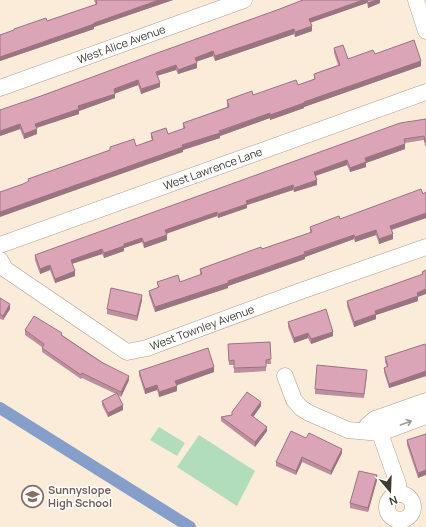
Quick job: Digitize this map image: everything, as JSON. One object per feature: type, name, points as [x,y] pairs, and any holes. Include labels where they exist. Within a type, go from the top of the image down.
[{"type":"street","name":"West Alice Avenue","points":[[0,88],[244,0]]},
{"type":"street","points":[[416,0],[426,31]]},
{"type":"street","name":"West Lawrence Lane","points":[[0,245],[426,92]]},
{"type":"street","name":"West Townley Avenue","points":[[0,260],[4,269],[127,352],[147,348],[298,292],[426,247]]},
{"type":"street","points":[[285,376],[294,400],[301,408],[348,430],[359,432],[377,426],[426,416]]},
{"type":"street","points":[[377,426],[426,400]]},
{"type":"street","points":[[377,426],[398,484],[399,494]]},
{"type":"green space","points":[[159,427],[185,443],[177,456],[150,440]]},
{"type":"green space","points":[[199,435],[255,471],[237,506],[177,467]]},
{"type":"building","points":[[96,0],[159,0],[0,57],[0,35],[46,18],[47,21],[97,4]]},
{"type":"building","points":[[303,0],[363,0],[309,19],[312,26],[295,32],[294,29],[215,56],[213,51],[195,58],[197,63],[178,70],[176,65],[156,72],[160,83],[141,89],[138,80],[114,89],[115,94],[78,106],[79,109],[35,124],[37,129],[24,134],[20,124],[0,131],[0,110]]},
{"type":"building","points":[[367,0],[377,0],[368,3]]},
{"type":"building","points":[[414,40],[421,61],[270,115],[270,113],[219,131],[220,133],[182,145],[183,147],[0,212],[0,192],[23,184],[29,181],[28,179],[110,150],[110,147],[134,139],[136,146],[153,140],[151,133],[166,128],[168,134],[185,128],[183,123],[229,107],[227,100],[252,91],[253,95],[296,80],[298,85],[315,79],[314,74],[340,65],[334,48],[343,45],[348,59],[373,50],[375,54]]},
{"type":"building","points":[[426,119],[425,142],[424,136],[404,139],[405,144],[365,158],[366,162],[350,168],[347,160],[314,172],[317,180],[294,188],[293,185],[246,201],[247,204],[218,214],[217,212],[165,230],[167,235],[144,243],[142,238],[104,253],[102,249],[71,260],[75,271],[55,279],[50,265],[40,269],[35,255],[400,123]]},
{"type":"building","points":[[421,189],[423,194],[426,192],[426,213],[390,226],[393,234],[379,239],[376,230],[355,237],[354,235],[304,252],[305,254],[228,281],[228,283],[155,307],[149,291],[159,287],[157,282],[178,275],[180,282],[202,274],[200,269],[261,247],[262,249],[312,232],[310,227],[339,216],[340,219]]},
{"type":"building","points":[[426,270],[426,289],[417,293],[418,296],[375,311],[376,314],[354,322],[347,301],[423,274],[422,272]]},
{"type":"building","points":[[111,288],[142,295],[137,316],[107,309]]},
{"type":"building","points":[[0,298],[10,304],[3,316],[0,314]]},
{"type":"building","points":[[326,309],[333,332],[311,339],[308,333],[294,338],[288,322]]},
{"type":"building","points":[[34,316],[62,333],[61,335],[101,362],[129,376],[121,392],[82,373],[81,375],[42,348],[44,344],[25,330]]},
{"type":"building","points":[[270,342],[271,359],[266,360],[266,367],[234,368],[234,360],[229,361],[228,344]]},
{"type":"building","points":[[425,344],[426,371],[389,384],[384,368],[388,366],[385,357]]},
{"type":"building","points":[[208,348],[214,367],[175,381],[177,386],[159,392],[157,385],[145,389],[139,371]]},
{"type":"building","points":[[317,365],[367,370],[364,394],[315,389]]},
{"type":"building","points":[[247,392],[261,402],[251,415],[267,427],[255,442],[221,417],[232,415],[232,412]]},
{"type":"building","points":[[117,393],[123,405],[108,413],[102,401]]},
{"type":"building","points":[[291,431],[306,438],[309,433],[342,449],[331,471],[302,457],[296,471],[276,462]]},
{"type":"building","points":[[426,434],[426,470],[418,473],[407,440]]},
{"type":"building","points":[[359,471],[377,475],[368,508],[350,503]]},
{"type":"waterway","points":[[0,408],[190,527]]},
{"type":"place","name":"Sunnyslope High School","points":[[32,496]]}]
